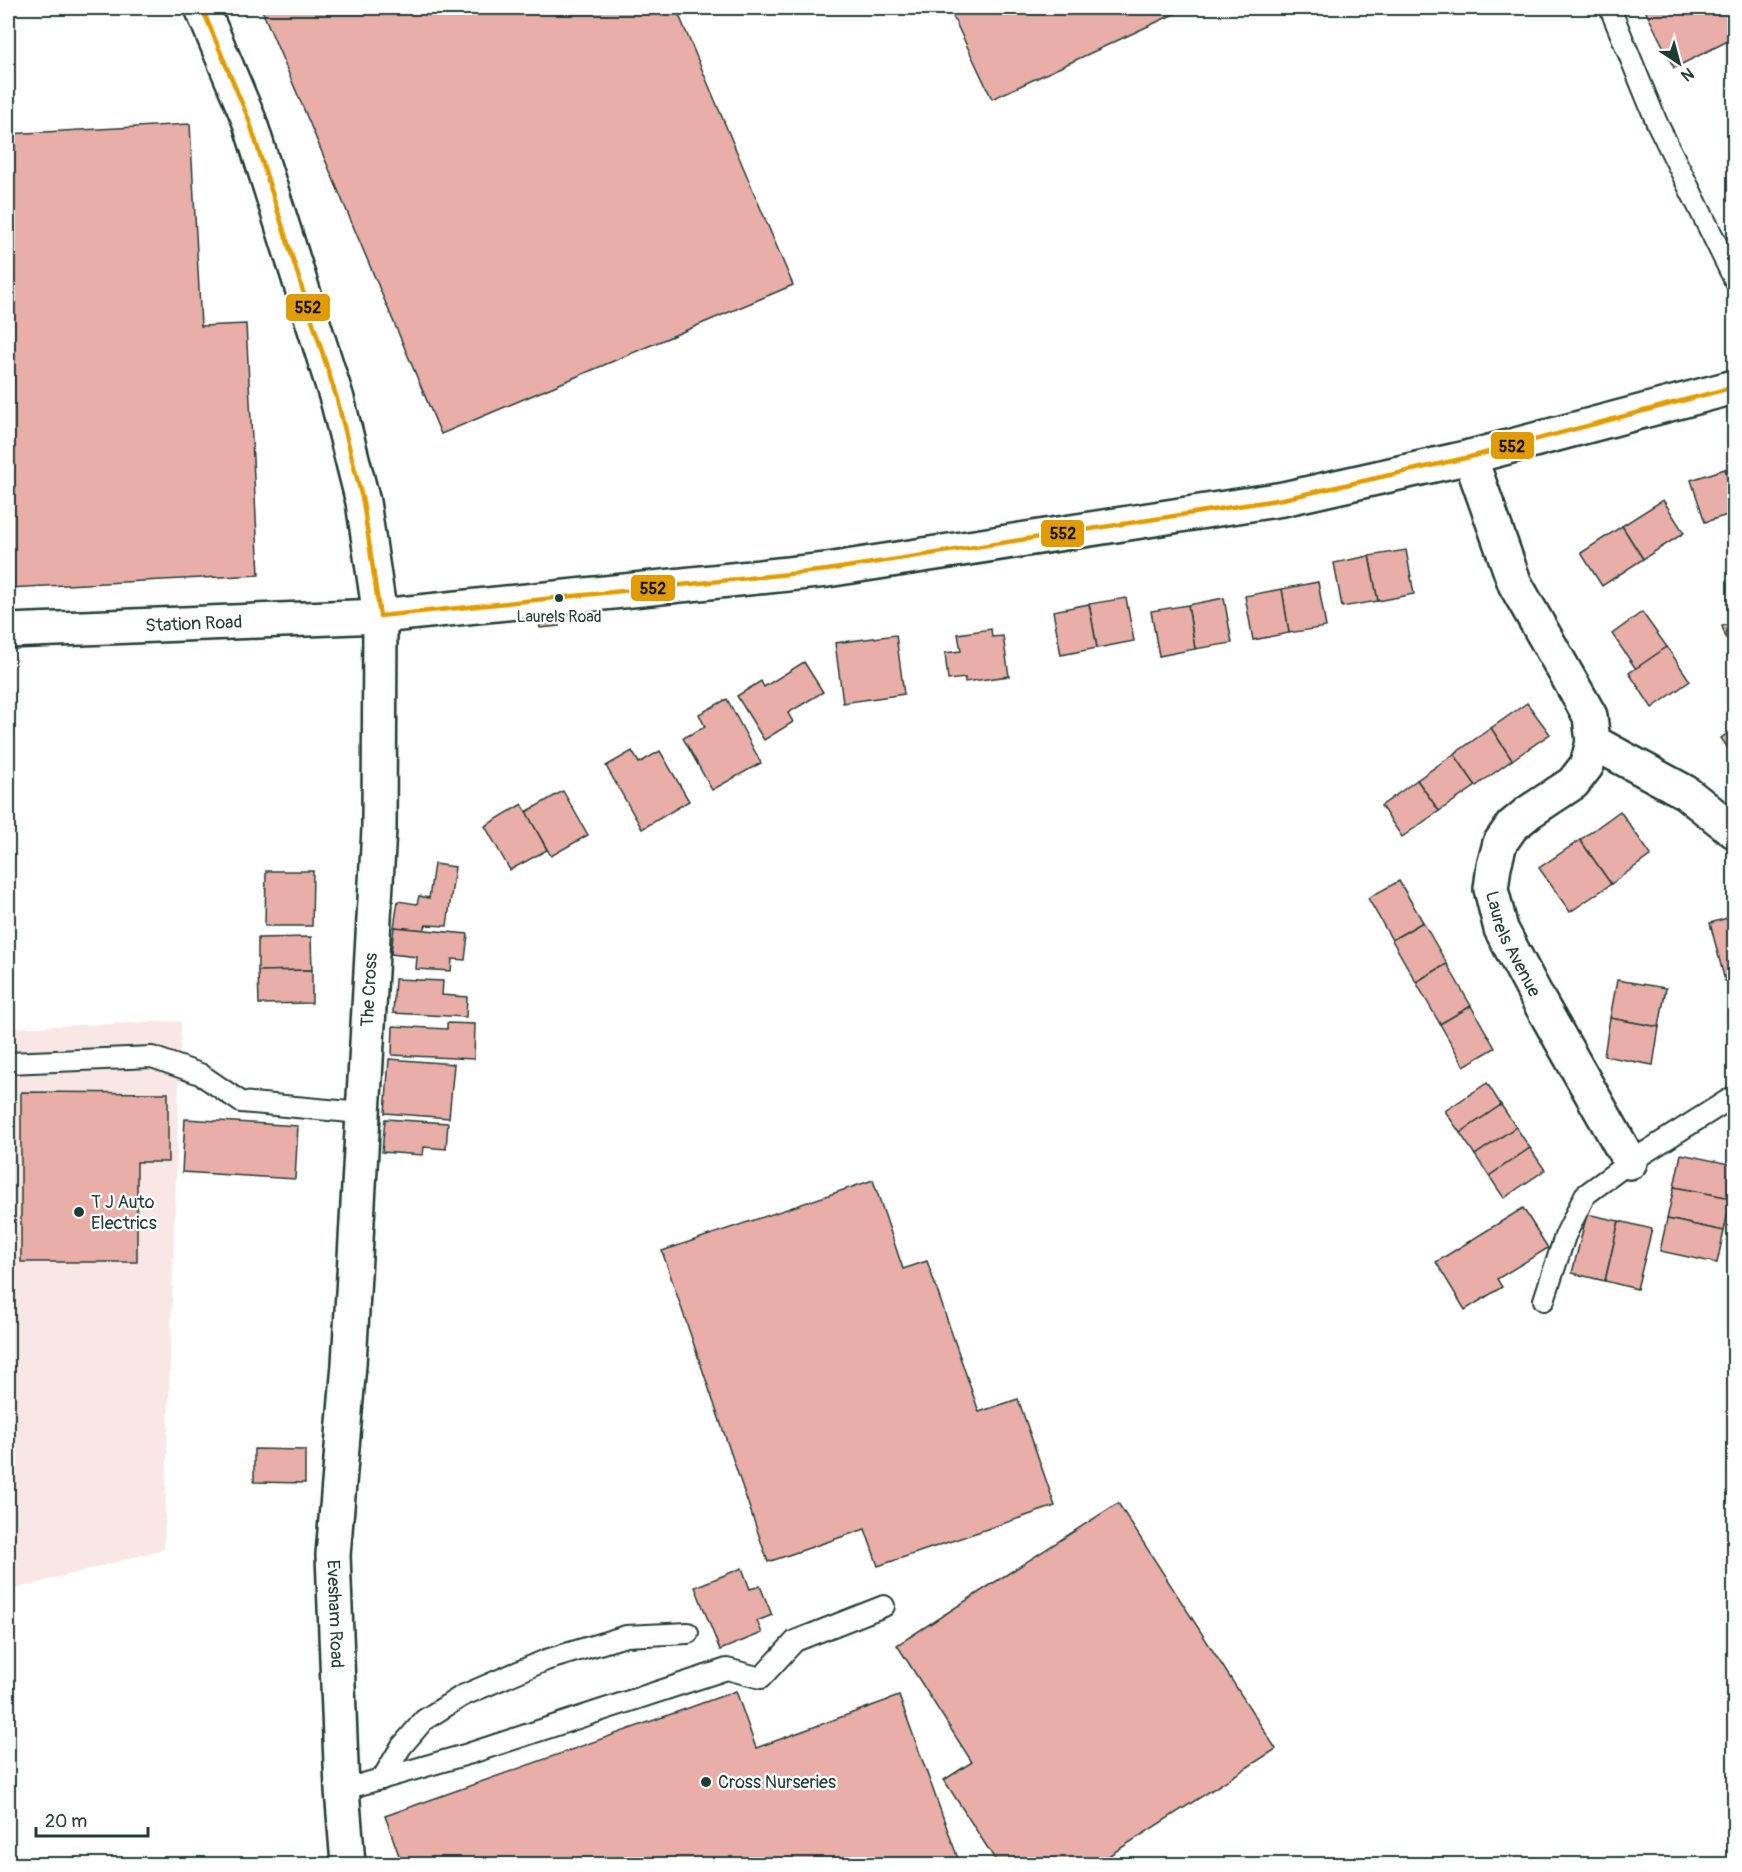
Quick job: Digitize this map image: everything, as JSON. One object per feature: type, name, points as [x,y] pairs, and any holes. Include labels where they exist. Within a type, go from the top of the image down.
[{"type":"street","points":[[202,8],[249,120],[337,399],[363,502],[380,616],[827,570],[1283,499],[1470,457],[1734,387]]},
{"type":"street","name":"Laurels Avenue","points":[[1470,457],[1515,584],[1590,716],[1593,742],[1587,765],[1573,783],[1529,812],[1512,826],[1500,843],[1491,889],[1501,928],[1539,1001],[1630,1162]]},
{"type":"street","name":"Station Road","points":[[8,630],[380,616]]},
{"type":"street","name":"The Cross","points":[[349,1364],[361,1113],[379,829],[380,616]]},
{"type":"street","points":[[1593,742],[1685,792],[1734,831]]},
{"type":"street","name":"Evesham Road","points":[[348,1864],[342,1790],[333,1555],[349,1364]]},
{"type":"lane","points":[[1611,8],[1658,123],[1734,279]]},
{"type":"lane","points":[[8,1063],[152,1057],[200,1074],[241,1102],[361,1113]]},
{"type":"lane","points":[[1544,1300],[1565,1236],[1585,1195],[1630,1162],[1733,1097]]},
{"type":"lane","points":[[342,1790],[468,1754],[727,1669],[761,1678],[795,1641],[884,1606]]},
{"type":"lane","points":[[382,1779],[401,1747],[424,1720],[462,1696],[546,1660],[626,1636],[688,1633]]},
{"type":"shaded area","points":[[181,1021],[164,1549],[8,1591],[8,1028]]},
{"type":"building","points":[[261,8],[676,8],[793,285],[441,434]]},
{"type":"building","points":[[949,8],[1187,8],[992,99]]},
{"type":"building","points":[[1644,8],[1734,8],[1734,38],[1674,68]]},
{"type":"building","points":[[190,124],[201,326],[246,324],[259,575],[8,588],[8,134]]},
{"type":"building","points":[[1734,466],[1734,499],[1725,469]]},
{"type":"building","points":[[1725,469],[1734,499],[1734,513],[1705,522],[1691,480]]},
{"type":"building","points":[[1663,500],[1684,533],[1643,559],[1622,526]]},
{"type":"building","points":[[1622,526],[1643,559],[1602,586],[1581,553]]},
{"type":"building","points":[[1406,550],[1414,594],[1378,601],[1369,556]]},
{"type":"building","points":[[1369,556],[1378,601],[1342,607],[1334,563]]},
{"type":"building","points":[[1318,582],[1326,627],[1289,633],[1282,589]]},
{"type":"building","points":[[1282,589],[1289,633],[1253,640],[1245,596]]},
{"type":"building","points":[[1126,598],[1134,641],[1097,648],[1089,604]]},
{"type":"building","points":[[1224,598],[1232,643],[1195,649],[1188,605]]},
{"type":"building","points":[[1089,604],[1097,648],[1061,655],[1053,611]]},
{"type":"building","points":[[1188,605],[1195,649],[1159,656],[1151,611]]},
{"type":"building","points":[[558,612],[559,626],[540,628],[538,614]]},
{"type":"building","points":[[1642,612],[1667,647],[1636,669],[1612,634]]},
{"type":"building","points":[[1734,622],[1734,636],[1726,638],[1722,626]]},
{"type":"building","points":[[991,629],[992,637],[1003,636],[1009,676],[965,682],[965,678],[948,680],[945,653],[961,651],[958,634]]},
{"type":"building","points":[[896,635],[904,694],[843,703],[835,643]]},
{"type":"building","points":[[1667,647],[1690,681],[1652,708],[1629,673]]},
{"type":"building","points":[[804,662],[823,692],[788,713],[793,722],[764,740],[737,696],[761,681],[764,687]]},
{"type":"building","points":[[727,699],[761,763],[712,790],[683,738],[705,727],[699,714]]},
{"type":"building","points":[[1527,703],[1550,734],[1512,760],[1491,728]]},
{"type":"building","points":[[1491,728],[1512,760],[1476,786],[1454,754]]},
{"type":"building","points":[[1734,729],[1734,757],[1721,738]]},
{"type":"building","points":[[632,751],[639,763],[660,751],[689,801],[642,829],[606,766]]},
{"type":"building","points":[[1454,754],[1476,786],[1439,811],[1417,780]]},
{"type":"building","points":[[1417,780],[1439,811],[1402,837],[1381,806]]},
{"type":"building","points":[[563,791],[588,835],[551,856],[526,812]]},
{"type":"building","points":[[522,804],[547,850],[510,870],[485,826]]},
{"type":"building","points":[[1620,811],[1651,855],[1611,884],[1580,840]]},
{"type":"building","points":[[1580,840],[1611,884],[1570,912],[1539,868]]},
{"type":"building","points":[[434,864],[455,867],[447,926],[426,925],[424,930],[394,927],[398,901],[417,904],[419,896],[429,898]]},
{"type":"building","points":[[266,871],[313,871],[312,926],[265,926]]},
{"type":"building","points":[[1399,881],[1423,922],[1392,940],[1368,898]]},
{"type":"building","points":[[1734,916],[1734,978],[1725,981],[1710,923]]},
{"type":"building","points":[[1423,922],[1447,964],[1416,982],[1392,940]]},
{"type":"building","points":[[394,927],[468,934],[465,960],[452,959],[451,971],[416,969],[417,957],[391,954]]},
{"type":"building","points":[[311,937],[312,970],[258,971],[258,938]]},
{"type":"building","points":[[1447,964],[1471,1006],[1440,1024],[1416,982]]},
{"type":"building","points":[[312,970],[312,1003],[259,1004],[258,971]]},
{"type":"building","points":[[395,979],[443,981],[442,995],[467,997],[466,1017],[393,1013]]},
{"type":"building","points":[[1617,980],[1666,988],[1659,1027],[1610,1018]]},
{"type":"building","points":[[1471,1006],[1495,1048],[1464,1066],[1440,1024]]},
{"type":"building","points":[[1610,1018],[1659,1027],[1653,1065],[1604,1056]]},
{"type":"building","points":[[447,1023],[475,1024],[474,1059],[392,1055],[393,1026],[447,1029]]},
{"type":"building","points":[[389,1059],[454,1064],[449,1118],[385,1113]]},
{"type":"building","points":[[1487,1083],[1501,1105],[1460,1133],[1445,1111]]},
{"type":"building","name":"T J Auto Electrics","points":[[21,1092],[168,1093],[168,1162],[137,1162],[137,1262],[21,1262]]},
{"type":"building","points":[[1501,1105],[1516,1127],[1475,1155],[1460,1133]]},
{"type":"building","points":[[185,1119],[298,1126],[295,1179],[182,1172]]},
{"type":"building","points":[[385,1119],[448,1123],[446,1149],[424,1147],[423,1155],[382,1152]]},
{"type":"building","points":[[1516,1127],[1530,1148],[1489,1176],[1475,1155]]},
{"type":"building","points":[[1530,1148],[1545,1170],[1504,1198],[1489,1176]]},
{"type":"building","points":[[1681,1154],[1734,1165],[1731,1198],[1674,1187]]},
{"type":"building","points":[[873,1180],[903,1269],[927,1261],[979,1412],[1018,1399],[1055,1506],[878,1566],[865,1529],[768,1562],[662,1251]]},
{"type":"building","points":[[1674,1187],[1731,1198],[1724,1231],[1667,1219]]},
{"type":"building","points":[[1523,1208],[1548,1248],[1497,1279],[1502,1287],[1465,1310],[1436,1262]]},
{"type":"building","points":[[1587,1214],[1619,1221],[1605,1281],[1572,1273]]},
{"type":"building","points":[[1667,1219],[1724,1231],[1717,1263],[1660,1251]]},
{"type":"building","points":[[1619,1221],[1652,1229],[1637,1289],[1605,1281]]},
{"type":"building","points":[[254,1449],[305,1450],[305,1483],[254,1482]]},
{"type":"building","points":[[1118,1503],[1276,1749],[1096,1864],[998,1864],[944,1780],[972,1762],[897,1645]]},
{"type":"building","points":[[742,1568],[750,1589],[760,1586],[772,1615],[757,1621],[762,1633],[720,1650],[695,1587]]},
{"type":"building","name":"Cross Nurseries","points":[[736,1691],[756,1748],[899,1696],[960,1864],[402,1864],[385,1816]]},
{"type":"transit line","name":"552","points":[[202,8],[249,120],[337,399],[363,502],[380,616]]},
{"type":"transit line","name":"552","points":[[380,616],[827,570],[1283,499],[1470,457],[1734,387]]},
{"type":"place","name":"Laurels Road","points":[[559,598]]},
{"type":"place","name":"T J Auto Electrics","points":[[79,1212]]},
{"type":"place","name":"Cross Nurseries","points":[[706,1782]]}]
